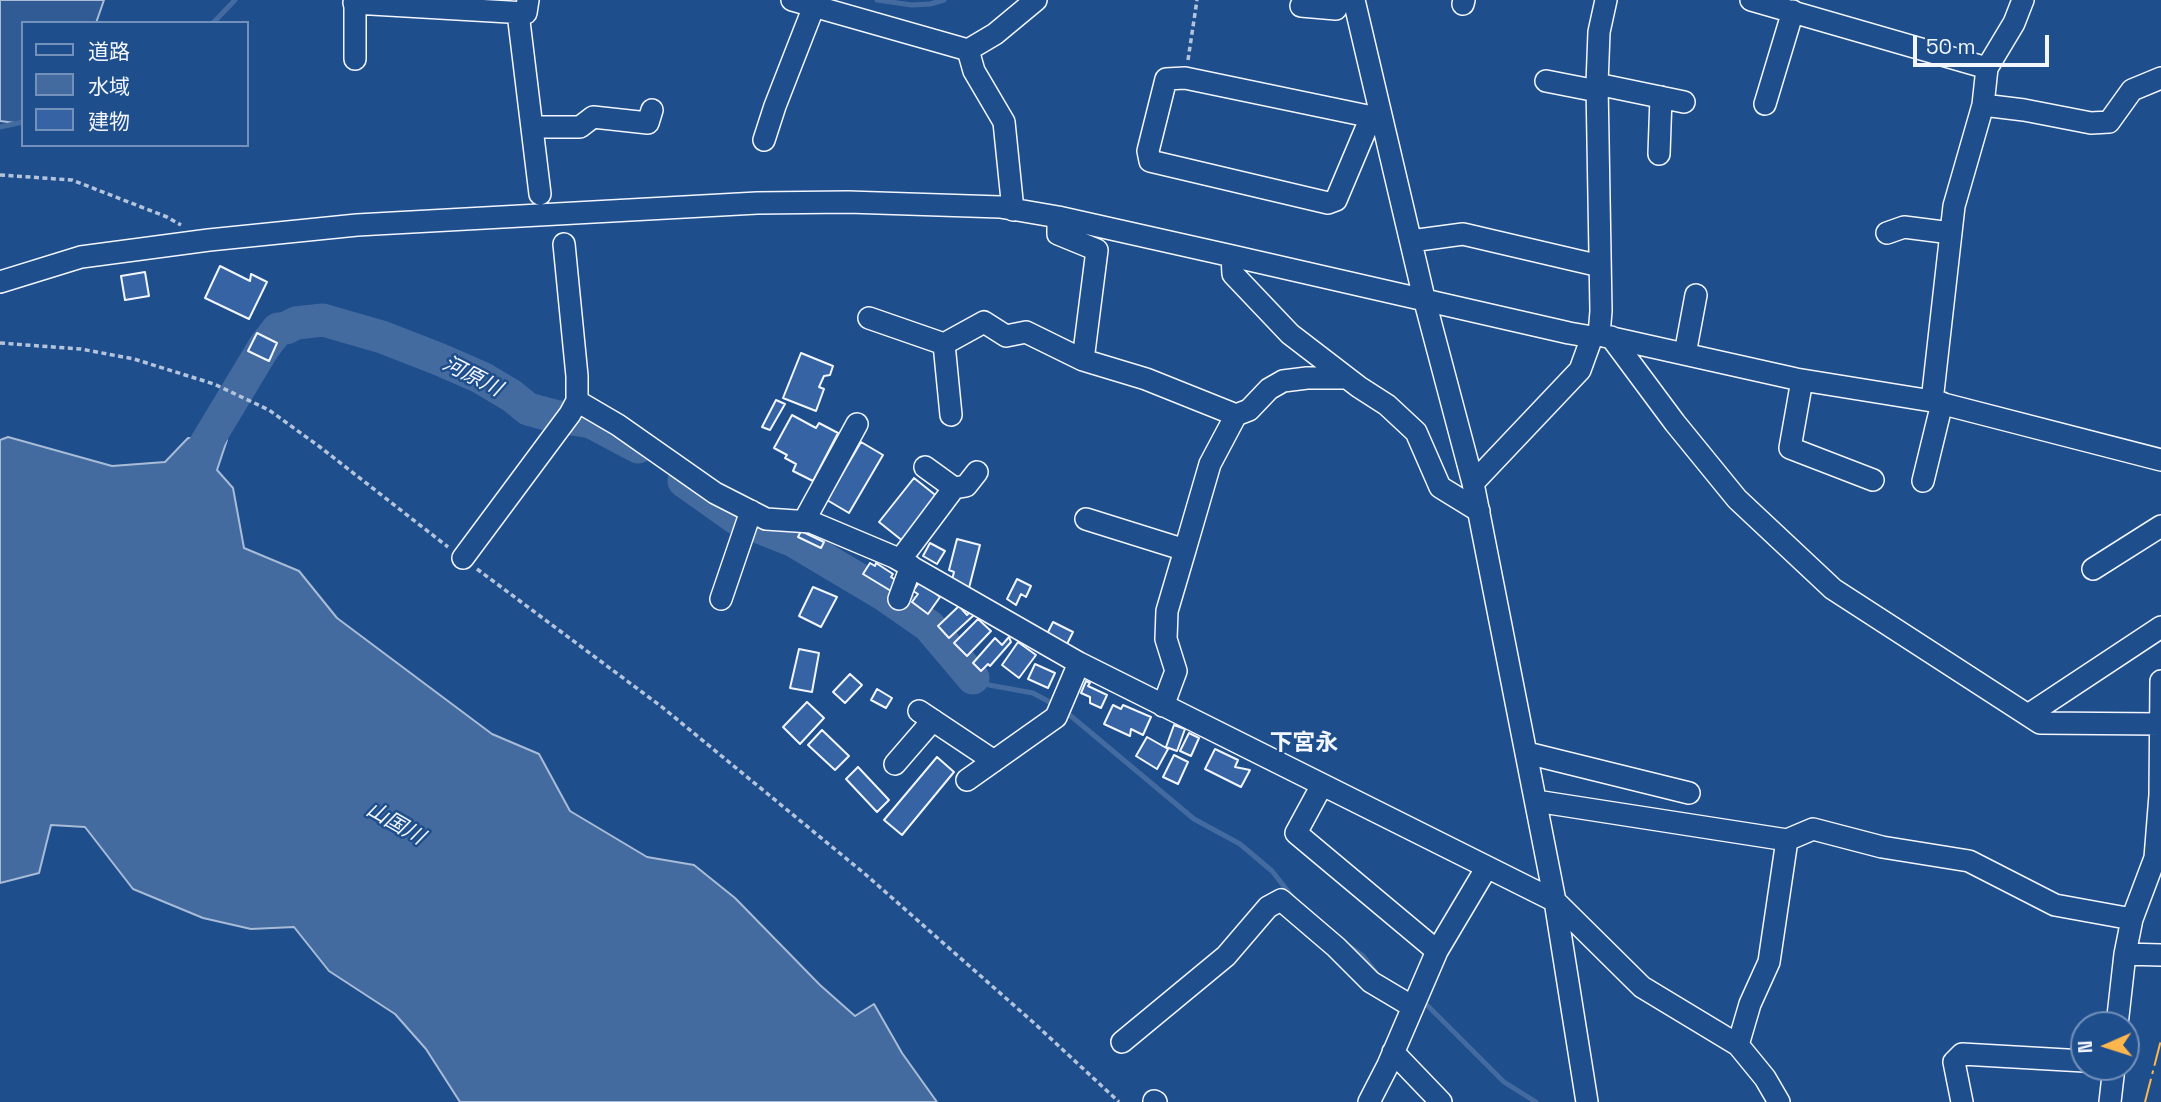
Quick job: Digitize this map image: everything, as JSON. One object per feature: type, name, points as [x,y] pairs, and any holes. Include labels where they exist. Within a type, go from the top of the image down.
[{"type":"street","points":[[792,0],[968,50],[995,34],[1036,0]]},
{"type":"street","points":[[1301,6],[1336,9],[1339,0]]},
{"type":"street","points":[[1354,0],[1376,118],[1474,483],[1555,901],[1587,1102]]},
{"type":"street","points":[[1474,483],[1580,370],[1601,337],[1597,87],[1599,32],[1606,0]]},
{"type":"street","points":[[1751,0],[1987,68]]},
{"type":"street","points":[[1923,481],[1937,402],[1954,206],[1983,105],[1987,68],[2014,23],[2024,0]]},
{"type":"street","points":[[355,59],[354,1],[523,6],[540,194]]},
{"type":"street","points":[[764,140],[814,6]]},
{"type":"street","points":[[1765,104],[1793,11]]},
{"type":"street","points":[[968,50],[974,71],[1004,122],[1013,210]]},
{"type":"street","points":[[1185,78],[1376,118],[1336,200],[1328,203],[1150,161],[1148,151],[1167,79],[1185,78]]},
{"type":"street","points":[[1983,105],[2091,122],[2109,122],[2132,90],[2161,78]]},
{"type":"street","points":[[1546,81],[1684,102]]},
{"type":"street","points":[[1659,154],[1661,97]]},
{"type":"street","points":[[532,127],[580,127],[593,117],[648,123],[652,110]]},
{"type":"street","points":[[0,282],[81,257],[209,240],[357,225],[757,203],[940,204],[1013,210],[1802,380],[1937,402],[2161,460]]},
{"type":"street","points":[[1058,218],[1058,234],[1097,250],[1083,360]]},
{"type":"street","points":[[1887,233],[1904,227],[1951,233]]},
{"type":"street","points":[[1410,242],[1463,234],[1600,267]]},
{"type":"street","points":[[463,558],[577,401],[564,244]]},
{"type":"street","points":[[1232,256],[1233,274],[1290,334],[1387,405],[1416,432],[1440,487],[1479,512]]},
{"type":"street","points":[[1685,354],[1696,295]]},
{"type":"street","points":[[869,318],[944,344],[984,322],[1006,336],[1026,332],[1083,360],[1146,379],[1236,415]]},
{"type":"street","points":[[1601,337],[1737,499],[1833,589],[2040,723],[2160,724]]},
{"type":"street","points":[[944,344],[951,415]]},
{"type":"street","points":[[1163,706],[1175,671],[1166,639],[1167,611],[1210,464],[1236,415],[1249,410],[1269,389],[1283,382],[1307,378],[1347,377]]},
{"type":"street","points":[[1802,380],[1790,447],[1873,480]]},
{"type":"street","points":[[577,401],[618,425],[715,494],[766,519],[811,522],[905,563],[1079,663],[1555,901],[1642,987],[1738,1045],[1765,1078],[1779,1102]]},
{"type":"street","points":[[804,521],[857,424]]},
{"type":"street","points":[[925,467],[954,488],[966,486],[977,472]]},
{"type":"street","points":[[899,600],[905,563],[954,488]]},
{"type":"street","points":[[721,599],[751,512]]},
{"type":"street","points":[[1086,519],[1185,550]]},
{"type":"street","points":[[2092,569],[2161,526]]},
{"type":"street","points":[[2028,715],[2161,627]]},
{"type":"street","points":[[967,780],[1056,717],[1079,663]]},
{"type":"street","points":[[2119,1011],[2132,919],[2155,858],[2160,795],[2161,681]]},
{"type":"street","points":[[895,764],[926,715],[994,761]]},
{"type":"street","points":[[1527,752],[1689,793]]},
{"type":"street","points":[[1322,785],[1296,833],[1437,951]]},
{"type":"street","points":[[1536,802],[1787,840],[1813,830],[1882,847],[1969,861],[2055,905],[2132,919]]},
{"type":"street","points":[[1738,1045],[1750,1004],[1769,962],[1787,840]]},
{"type":"street","points":[[1368,1102],[1437,951],[1487,867]]},
{"type":"street","points":[[1122,1042],[1226,956],[1268,907],[1281,900],[1336,947],[1371,982],[1413,1007]]},
{"type":"street","points":[[2125,954],[2161,955]]},
{"type":"street","points":[[1393,1052],[1441,1102]]},
{"type":"street","points":[[1962,1102],[1954,1062],[1962,1054],[2070,1061]]},
{"type":"street","points":[[2110,1102],[2112,1081]]},
{"type":"path","points":[[1185,78],[1198,0]]},
{"type":"path","points":[[0,175],[72,180],[167,217],[209,240]]},
{"type":"path","points":[[0,343],[80,349],[134,359],[214,384],[268,410],[662,707],[865,874],[1119,1102]]},
{"type":"shaded area","points":[[0,0],[104,0],[97,21],[21,21],[21,124],[0,121]]},
{"type":"water","name":"山国川","points":[[8,437],[112,466],[165,462],[188,438],[227,440],[217,470],[233,488],[244,548],[299,571],[337,618],[492,734],[539,754],[570,811],[647,857],[694,865],[735,898],[820,985],[855,1016],[874,1004],[902,1053],[937,1102],[460,1102],[426,1049],[395,1014],[329,971],[294,927],[251,929],[203,918],[133,889],[85,827],[51,825],[39,873],[0,883],[0,440]]},
{"type":"building","points":[[220,266],[250,281],[251,274],[267,282],[249,319],[205,298]]},
{"type":"building","points":[[145,272],[149,296],[125,300],[121,276]]},
{"type":"building","points":[[257,333],[277,343],[269,361],[248,351]]},
{"type":"building","points":[[801,353],[833,366],[830,375],[824,376],[819,387],[824,389],[816,411],[783,398]]},
{"type":"building","points":[[776,400],[785,404],[770,430],[762,427]]},
{"type":"building","points":[[792,415],[816,428],[819,423],[838,433],[813,481],[793,471],[796,464],[774,448]]},
{"type":"building","points":[[861,442],[883,455],[849,513],[827,500]]},
{"type":"building","points":[[914,478],[939,498],[904,542],[879,522]]},
{"type":"building","points":[[801,531],[824,542],[821,548],[798,537]]},
{"type":"building","points":[[957,539],[980,545],[969,588],[951,584],[954,572],[949,570]]},
{"type":"building","points":[[930,543],[945,551],[937,564],[923,556]]},
{"type":"building","points":[[870,563],[875,566],[876,563],[893,574],[891,577],[897,581],[891,591],[863,574]]},
{"type":"building","points":[[917,579],[940,597],[928,614],[912,602],[918,594],[913,591],[918,584]]},
{"type":"building","points":[[1017,579],[1031,586],[1026,597],[1021,594],[1016,605],[1007,599]]},
{"type":"building","points":[[813,587],[837,597],[821,627],[799,616]]},
{"type":"building","points":[[959,606],[967,615],[970,612],[974,615],[949,638],[938,626]]},
{"type":"building","points":[[978,619],[991,631],[967,656],[954,643]]},
{"type":"building","points":[[1053,622],[1073,632],[1066,646],[1046,636]]},
{"type":"building","points":[[1009,637],[1011,642],[990,666],[988,664],[981,671],[973,663],[995,638],[1002,645]]},
{"type":"building","points":[[1018,642],[1036,655],[1019,678],[1002,665]]},
{"type":"building","points":[[799,649],[819,653],[812,692],[790,688]]},
{"type":"building","points":[[1035,664],[1055,673],[1048,688],[1028,679]]},
{"type":"building","points":[[850,674],[862,685],[845,703],[833,692]]},
{"type":"building","points":[[1086,681],[1090,683],[1088,686],[1107,695],[1101,708],[1090,703],[1090,697],[1081,693]]},
{"type":"building","points":[[877,689],[892,698],[886,708],[871,700]]},
{"type":"building","points":[[807,702],[824,718],[800,744],[783,727]]},
{"type":"building","points":[[1113,705],[1121,709],[1123,705],[1151,717],[1143,735],[1131,729],[1130,736],[1104,724]]},
{"type":"building","points":[[1174,725],[1185,729],[1177,751],[1166,747]]},
{"type":"building","points":[[822,730],[849,756],[835,770],[808,745]]},
{"type":"building","points":[[1189,733],[1199,738],[1191,756],[1180,751]]},
{"type":"building","points":[[1147,737],[1168,749],[1157,769],[1136,756]]},
{"type":"building","points":[[1215,749],[1238,760],[1235,767],[1250,770],[1241,787],[1205,769]]},
{"type":"building","points":[[1174,755],[1188,762],[1178,784],[1163,777]]},
{"type":"building","points":[[937,757],[954,772],[902,835],[884,820]]},
{"type":"building","points":[[858,767],[889,800],[877,812],[846,779]]},
{"type":"waterway","points":[[215,21],[235,0]]},
{"type":"waterway","points":[[877,0],[912,5],[944,0]]},
{"type":"waterway","points":[[0,127],[21,122]]},
{"type":"waterway","name":"河原川","points":[[189,480],[199,455],[264,347],[278,329],[296,323],[323,320],[382,337],[441,360],[482,378],[528,409],[591,422],[638,447]]},
{"type":"waterway","name":"河原川","points":[[684,481],[736,518],[794,541],[883,594],[929,626],[973,678]]},
{"type":"waterway","points":[[973,678],[989,685],[1033,693],[1057,706]]},
{"type":"waterway","points":[[1065,711],[1194,819],[1240,844],[1272,871],[1294,899]]},
{"type":"waterway","points":[[1349,946],[1363,956],[1377,974]]},
{"type":"waterway","points":[[1420,1001],[1504,1082],[1536,1102]]},
{"type":"power","points":[[2145,1102],[2161,1040]]},
{"type":"district","name":"下宮永","points":[[1304,744]]}]
